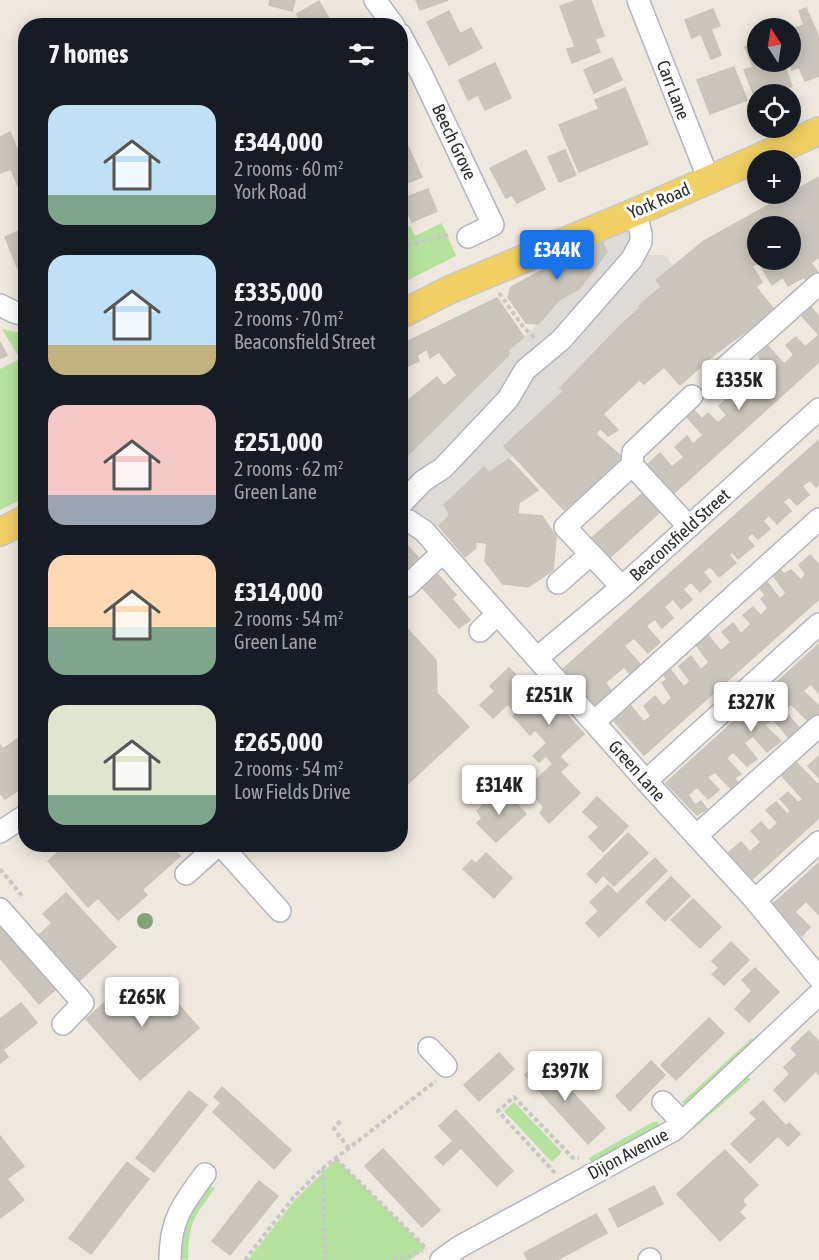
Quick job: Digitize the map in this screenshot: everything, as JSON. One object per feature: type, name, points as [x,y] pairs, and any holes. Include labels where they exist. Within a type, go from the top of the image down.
[{"type":"main road","name":"York Road","points":[[408,311],[449,290],[636,212],[819,131]]},
{"type":"main road","points":[[0,532],[18,523]]},
{"type":"street","points":[[375,0],[388,18]]},
{"type":"street","name":"Carr Lane","points":[[638,0],[709,180]]},
{"type":"street","name":"Beech Grove","points":[[408,49],[493,225],[468,237]]},
{"type":"street","points":[[408,497],[423,481],[443,468],[508,399],[525,370],[549,351],[632,259],[641,242],[636,212]]},
{"type":"street","points":[[721,370],[819,284]]},
{"type":"street","points":[[0,305],[18,313]]},
{"type":"street","points":[[622,587],[565,527],[632,465],[633,452],[692,396]]},
{"type":"street","name":"Beaconsfield Street","points":[[537,658],[622,587],[819,409]]},
{"type":"street","points":[[632,465],[689,527]]},
{"type":"street","points":[[594,722],[819,519]]},
{"type":"street","name":"Green Lane","points":[[408,522],[417,525],[443,552],[755,900],[819,978]]},
{"type":"street","points":[[408,585],[443,552]]},
{"type":"street","points":[[558,583],[591,554]]},
{"type":"street","points":[[480,631],[497,614]]},
{"type":"street","points":[[646,781],[819,624]]},
{"type":"street","points":[[696,836],[819,726]]},
{"type":"street","points":[[0,832],[18,820]]},
{"type":"street","points":[[755,900],[819,842]]},
{"type":"street","points":[[186,874],[210,852]]},
{"type":"street","points":[[226,852],[280,911]]},
{"type":"street","points":[[0,909],[83,1003],[63,1024]]},
{"type":"street","name":"Dijon Avenue","points":[[433,1254],[459,1247],[674,1130],[819,994]]},
{"type":"street","points":[[429,1048],[446,1066]]},
{"type":"street","points":[[663,1102],[682,1122]]},
{"type":"street","points":[[170,1260],[171,1234],[176,1218],[185,1201],[205,1174]]},
{"type":"path","points":[[408,245],[451,235],[468,237]]},
{"type":"path","points":[[490,274],[499,293],[524,328],[549,351]]},
{"type":"path","points":[[0,869],[23,897]]},
{"type":"path","points":[[245,1260],[293,1198],[323,1168],[447,1073],[446,1066]]},
{"type":"path","points":[[565,1188],[550,1166],[498,1111],[514,1097],[573,1158],[585,1157],[596,1172]]},
{"type":"path","points":[[340,1121],[334,1129],[350,1148]]},
{"type":"path","points":[[336,1159],[433,1254]]},
{"type":"path","points":[[323,1168],[325,1260]]},
{"type":"path","points":[[393,1260],[421,1253],[433,1254]]},
{"type":"green space","points":[[442,223],[456,256],[408,280],[408,227],[410,226],[415,236]]},
{"type":"green space","points":[[2,329],[18,332],[18,356]]},
{"type":"green space","points":[[18,360],[18,501],[0,510],[0,369]]},
{"type":"green space","points":[[752,1038],[755,1043],[690,1103],[682,1102]]},
{"type":"green space","points":[[743,1076],[751,1079],[692,1130],[688,1124]]},
{"type":"green space","points":[[514,1102],[562,1152],[552,1162],[504,1111]]},
{"type":"green space","points":[[653,1122],[658,1122],[656,1129],[592,1164],[589,1158]]},
{"type":"green space","points":[[336,1159],[426,1248],[410,1260],[248,1260],[295,1200]]},
{"type":"green space","points":[[208,1186],[215,1188],[191,1228],[188,1260],[176,1258],[181,1222]]},
{"type":"shaded area","points":[[632,229],[644,255],[665,255],[673,266],[656,279],[661,287],[639,306],[640,308],[560,387],[564,391],[513,456],[489,473],[483,468],[444,505],[450,515],[435,529],[423,515],[408,511],[408,456],[508,356],[509,349],[529,333],[559,300],[579,289],[602,241]]},
{"type":"building","points":[[270,0],[295,0],[292,11],[269,5]]},
{"type":"building","points":[[416,0],[448,0],[420,10]]},
{"type":"building","points":[[578,0],[591,0],[604,36],[595,39],[600,52],[572,63],[567,49],[575,47],[560,6]]},
{"type":"building","points":[[319,1],[329,18],[299,18],[297,14]]},
{"type":"building","points":[[806,8],[819,37],[819,76],[805,81],[801,72],[801,26],[804,25],[799,11]]},
{"type":"building","points":[[713,9],[720,26],[711,29],[721,55],[711,59],[701,34],[692,38],[685,20]]},
{"type":"building","points":[[449,11],[460,34],[471,28],[482,48],[449,65],[427,22]]},
{"type":"building","points":[[612,58],[622,80],[594,93],[584,70]]},
{"type":"building","points":[[495,63],[511,98],[485,110],[478,95],[468,100],[459,80]]},
{"type":"building","points":[[734,67],[747,100],[710,114],[697,80]]},
{"type":"building","points":[[747,69],[747,72],[787,72],[791,84],[750,84],[744,70]]},
{"type":"building","points":[[625,88],[648,144],[579,172],[559,125],[599,109],[595,100]]},
{"type":"building","points":[[10,132],[18,151],[18,186],[11,169],[0,173],[0,137]]},
{"type":"building","points":[[408,147],[422,177],[408,183]]},
{"type":"building","points":[[526,150],[545,189],[517,203],[512,195],[506,198],[490,168]]},
{"type":"building","points":[[565,150],[576,175],[559,182],[548,157]]},
{"type":"building","points":[[819,177],[819,257],[811,263],[819,274],[809,284],[804,277],[788,286],[783,277],[772,285],[763,270],[801,270],[801,216],[749,216],[770,204],[801,204],[801,187]]},
{"type":"building","points":[[428,189],[437,211],[412,222],[408,213],[408,197]]},
{"type":"building","points":[[747,217],[747,270],[754,270],[762,282],[756,287],[776,312],[765,320],[704,241]]},
{"type":"building","points":[[18,231],[18,269],[5,237]]},
{"type":"building","points":[[602,241],[607,252],[579,289],[556,261]]},
{"type":"building","points":[[704,241],[764,318],[715,354],[656,280]]},
{"type":"building","points":[[556,261],[579,289],[559,300],[536,274]]},
{"type":"building","points":[[536,274],[559,300],[538,324],[526,323],[508,297],[511,287]]},
{"type":"building","points":[[661,287],[715,354],[680,385],[664,367],[644,384],[639,380],[603,414],[618,430],[608,436],[560,388],[640,308],[639,306]]},
{"type":"building","points":[[497,298],[524,337],[509,349],[508,356],[408,455],[408,401],[437,377],[444,386],[457,375],[439,352],[430,358],[427,349],[417,355],[419,361],[408,366],[408,341]]},
{"type":"building","points":[[810,306],[819,317],[819,335],[801,315]]},
{"type":"building","points":[[819,335],[819,362],[673,494],[647,465],[660,453],[672,467],[684,457],[675,447],[687,436],[693,444],[703,435],[687,417],[694,410],[702,419],[708,413],[718,423],[727,415],[719,406],[732,394],[742,405],[752,397],[744,388],[753,380],[762,389],[776,377],[758,356],[768,346],[784,364],[794,355],[786,345],[796,337],[805,347]]},
{"type":"building","points":[[0,342],[7,355],[0,359]]},
{"type":"building","points":[[564,391],[600,428],[596,434],[623,458],[600,479],[604,484],[586,501],[581,495],[564,510],[504,446]]},
{"type":"building","points":[[819,440],[819,484],[816,487],[810,480],[802,486],[809,495],[797,505],[789,497],[783,502],[791,511],[777,524],[769,515],[763,521],[770,529],[758,539],[752,533],[747,538],[754,546],[738,559],[732,552],[729,555],[736,563],[719,577],[710,566],[703,572],[711,582],[700,592],[691,582],[683,589],[692,600],[681,609],[673,599],[664,607],[673,618],[662,628],[655,619],[646,626],[660,642],[648,653],[634,638],[624,646],[644,669],[634,678],[624,667],[605,683],[615,695],[599,710],[563,669]]},
{"type":"building","points":[[509,459],[538,490],[519,503],[518,514],[542,516],[556,537],[553,570],[528,587],[503,584],[485,561],[487,543],[475,542],[476,548],[465,557],[439,526],[450,515],[444,505],[484,467],[489,473]]},
{"type":"building","points":[[644,492],[661,511],[605,562],[587,542]]},
{"type":"building","points":[[408,546],[418,557],[419,567],[408,576]]},
{"type":"building","points":[[810,555],[819,565],[819,599],[644,755],[614,721],[631,706],[644,722],[651,716],[644,706],[655,696],[663,706],[672,698],[662,683],[667,679],[660,670],[666,664],[684,687],[690,681],[679,666],[691,656],[701,670],[709,662],[696,645],[707,634],[721,651],[731,642],[722,632],[733,623],[741,634],[751,624],[743,615],[753,607],[761,616],[768,608],[761,599],[765,595],[757,584],[764,578],[780,599],[786,593],[770,571],[777,566],[784,574],[791,570],[801,580],[806,574],[799,565]]},
{"type":"building","points":[[433,569],[456,595],[452,599],[470,620],[459,628],[418,583]]},
{"type":"building","points":[[408,630],[436,660],[437,693],[469,727],[408,784]]},
{"type":"building","points":[[819,644],[819,694],[811,684],[803,691],[819,706],[819,714],[809,722],[791,704],[784,710],[799,728],[789,738],[773,719],[764,725],[781,741],[767,752],[753,736],[744,743],[757,759],[747,766],[733,752],[726,758],[741,774],[734,778],[741,787],[735,793],[715,772],[707,777],[719,790],[708,799],[697,787],[688,795],[695,805],[701,801],[707,809],[697,815],[666,783]]},
{"type":"building","points":[[509,668],[531,691],[513,709],[508,704],[493,718],[480,705],[495,691],[490,686]]},
{"type":"building","points":[[543,689],[584,734],[552,763],[546,756],[539,762],[533,756],[547,743],[535,730],[530,735],[513,716]]},
{"type":"building","points":[[18,738],[18,790],[5,799],[0,793],[0,745],[3,749]]},
{"type":"building","points":[[819,756],[819,778],[808,766]]},
{"type":"building","points":[[560,757],[568,765],[560,772],[580,793],[549,823],[540,813],[544,807],[527,789]]},
{"type":"building","points":[[797,763],[817,784],[819,783],[819,818],[751,880],[728,853],[741,842],[750,852],[761,842],[751,831],[761,822],[769,831],[778,823],[766,810],[776,802],[787,814],[791,811],[780,799],[788,792],[798,803],[803,799],[782,776]]},
{"type":"building","points":[[506,793],[526,814],[496,842],[477,823],[482,818],[477,811],[495,794],[500,799]]},
{"type":"building","points":[[597,797],[628,826],[603,852],[589,837],[599,827],[583,812]]},
{"type":"building","points":[[628,833],[648,853],[614,886],[603,875],[596,883],[587,874]]},
{"type":"building","points":[[59,852],[176,852],[180,856],[142,890],[147,895],[118,920],[98,898],[88,907],[48,861]]},
{"type":"building","points":[[486,853],[512,878],[494,898],[463,869],[472,860],[476,864]]},
{"type":"building","points":[[655,858],[667,871],[599,937],[586,923],[599,911],[590,902],[608,885],[617,894]]},
{"type":"building","points":[[819,863],[819,915],[806,901],[795,912],[810,927],[802,936],[773,904]]},
{"type":"building","points":[[671,877],[690,896],[665,921],[646,902]]},
{"type":"building","points":[[66,893],[116,947],[78,982],[37,937],[52,923],[43,914]]},
{"type":"building","points":[[693,899],[721,927],[700,948],[671,920]]},
{"type":"building","points":[[0,923],[56,989],[39,1004],[0,958]]},
{"type":"building","points":[[731,942],[749,960],[724,985],[712,974],[719,968],[712,961]]},
{"type":"building","points":[[755,968],[779,992],[749,1022],[735,1009],[752,991],[742,980]]},
{"type":"building","points":[[125,985],[142,1004],[162,986],[199,1028],[140,1080],[86,1019]]},
{"type":"building","points":[[21,1003],[37,1023],[3,1050],[8,1057],[0,1063],[0,1019]]},
{"type":"building","points":[[709,1018],[724,1033],[676,1080],[661,1065]]},
{"type":"building","points":[[809,1031],[819,1042],[819,1075],[816,1071],[785,1102],[774,1090],[790,1074],[784,1067],[797,1055],[791,1048]]},
{"type":"building","points":[[499,1053],[514,1069],[479,1101],[464,1085]]},
{"type":"building","points":[[542,1059],[605,1128],[588,1144],[525,1075]]},
{"type":"building","points":[[651,1061],[665,1075],[630,1111],[616,1096]]},
{"type":"building","points":[[222,1087],[291,1150],[274,1169],[213,1112],[221,1103],[214,1097]]},
{"type":"building","points":[[189,1091],[207,1105],[154,1172],[136,1158]]},
{"type":"building","points":[[763,1101],[786,1126],[789,1123],[800,1134],[788,1146],[778,1136],[750,1163],[731,1144],[757,1119],[750,1113]]},
{"type":"building","points":[[456,1110],[513,1171],[497,1186],[461,1148],[443,1165],[435,1157],[453,1141],[439,1126]]},
{"type":"building","points":[[0,1136],[24,1166],[7,1179],[24,1200],[0,1218]]},
{"type":"building","points":[[383,1149],[440,1210],[422,1227],[365,1166]]},
{"type":"building","points":[[725,1150],[758,1185],[742,1200],[746,1205],[739,1212],[745,1218],[720,1241],[677,1194]]},
{"type":"building","points":[[127,1162],[149,1179],[91,1254],[69,1238]]},
{"type":"building","points":[[259,1181],[278,1196],[230,1255],[212,1241]]},
{"type":"building","points":[[654,1186],[663,1204],[618,1227],[609,1209]]},
{"type":"building","points":[[596,1214],[607,1233],[557,1260],[528,1260],[524,1253]]}]
